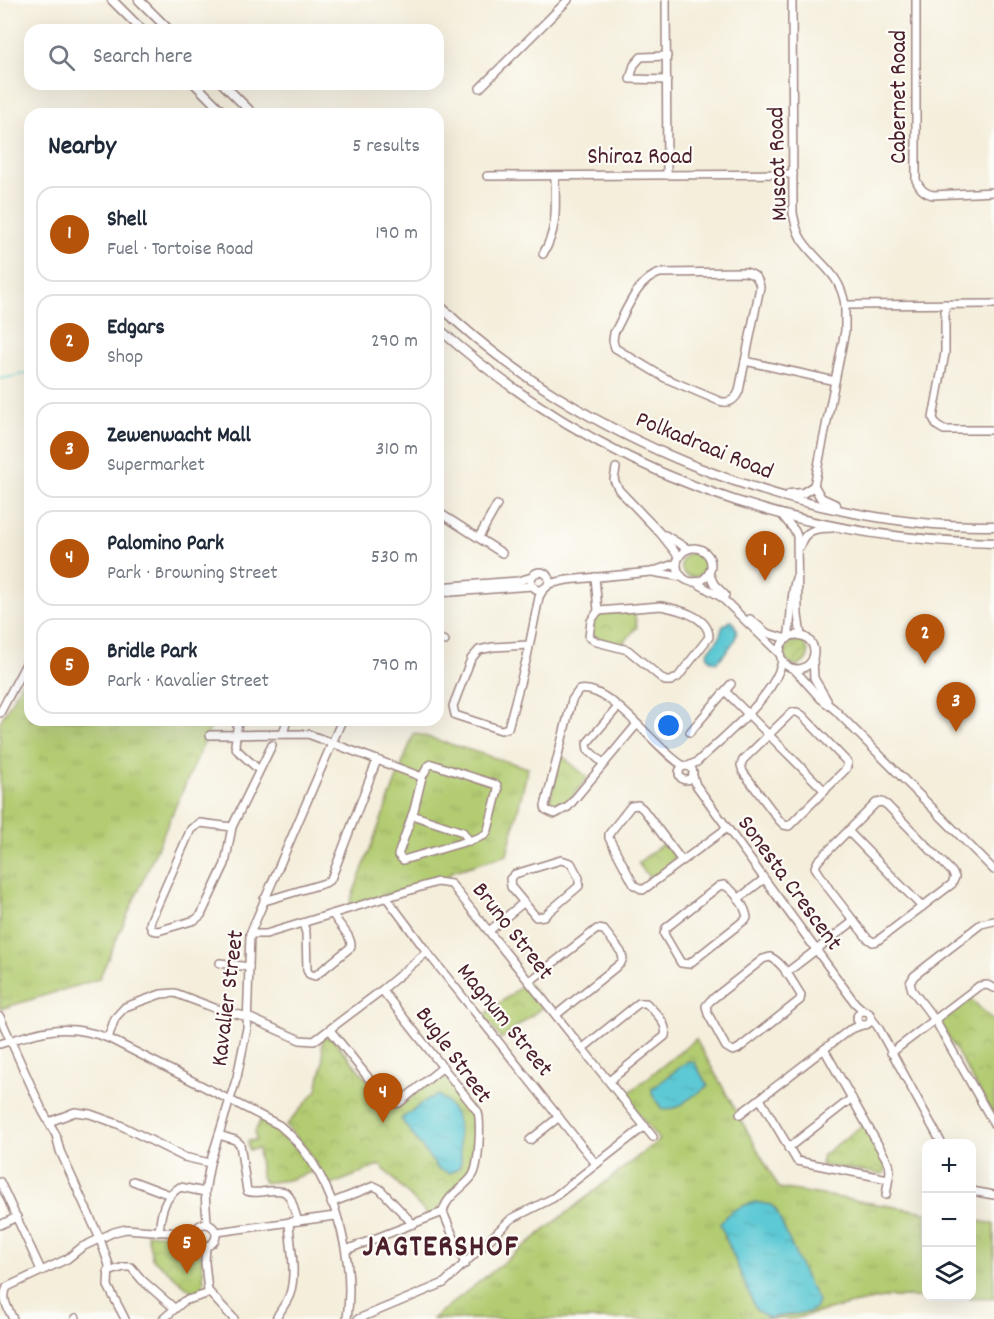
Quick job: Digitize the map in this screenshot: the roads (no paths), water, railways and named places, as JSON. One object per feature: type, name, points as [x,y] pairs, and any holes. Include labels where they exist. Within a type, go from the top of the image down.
[{"type":"main road","points":[[112,0],[136,24]]},
{"type":"main road","points":[[139,0],[163,24]]},
{"type":"main road","points":[[201,90],[219,108]]},
{"type":"main road","points":[[229,90],[247,108]]},
{"type":"main road","name":"Polkadraai Road","points":[[444,309],[504,361],[575,407],[662,453],[746,485],[824,506],[882,518],[994,526]]},
{"type":"main road","name":"Polkadraai Road","points":[[444,333],[503,382],[568,425],[672,478],[728,499],[839,528],[886,537],[994,543]]},
{"type":"main road","points":[[746,485],[796,495],[803,494],[814,486],[818,495],[832,504],[882,518]]},
{"type":"street","points":[[480,88],[568,0]]},
{"type":"street","points":[[666,0],[667,175]]},
{"type":"street","name":"Muscat Road","points":[[792,0],[793,174],[796,229],[802,240],[833,274],[841,287],[846,305]]},
{"type":"street","name":"Cabernet Road","points":[[916,0],[916,180],[924,192],[933,195],[994,192]]},
{"type":"street","points":[[667,56],[641,57],[634,65],[630,79],[667,80]]},
{"type":"street","name":"Shiraz Road","points":[[487,176],[793,174]]},
{"type":"street","points":[[543,254],[552,239],[555,223],[555,176]]},
{"type":"street","points":[[660,273],[751,273],[756,277],[760,287],[745,361],[737,396],[726,403],[665,378],[619,352],[614,345],[613,338],[641,284],[650,276],[660,273]]},
{"type":"street","points":[[945,304],[945,353],[934,423],[944,430],[994,430]]},
{"type":"street","points":[[814,486],[846,323],[846,305],[994,304]]},
{"type":"street","points":[[745,361],[835,381]]},
{"type":"street","points":[[616,468],[614,480],[619,490],[660,532],[678,560],[677,569],[681,577]]},
{"type":"street","points":[[479,537],[497,505]]},
{"type":"street","points":[[781,514],[795,531],[798,554]]},
{"type":"street","points":[[444,516],[502,553]]},
{"type":"street","points":[[687,772],[766,694],[776,678],[782,643],[787,638],[791,623],[793,588],[802,539],[807,533],[816,529],[839,528]]},
{"type":"street","points":[[444,593],[540,587],[567,580],[651,572],[695,582],[703,579],[709,573],[711,564],[705,553],[697,549],[688,549],[660,532]]},
{"type":"street","points":[[651,572],[678,560],[688,549]]},
{"type":"street","points":[[444,587],[518,581],[540,572],[567,580]]},
{"type":"street","points":[[709,573],[714,584],[723,594],[764,631],[787,638],[801,636],[812,644],[812,671],[817,686],[834,709]]},
{"type":"street","points":[[529,645],[484,648],[474,654],[453,706],[455,715],[501,730],[508,728],[529,645],[540,587],[548,575]]},
{"type":"street","points":[[796,576],[801,636]]},
{"type":"street","points":[[532,577],[540,587]]},
{"type":"street","points":[[595,577],[598,611],[591,621],[588,634],[591,639],[627,650],[665,681],[671,681],[678,676],[709,637],[706,627],[696,617],[671,608],[661,606],[598,611]]},
{"type":"street","points":[[695,582],[715,592],[730,604],[820,698],[834,709],[994,870]]},
{"type":"street","points":[[776,678],[792,668],[807,665],[813,657]]},
{"type":"street","points":[[0,713],[24,667]]},
{"type":"street","points":[[690,732],[731,684]]},
{"type":"street","name":"Sonesta Crescent","points":[[604,764],[568,807],[555,814],[546,810],[545,806],[573,696],[579,690],[597,692],[604,696],[687,772],[855,1003],[863,1019],[879,1031],[940,1139]]},
{"type":"street","points":[[725,691],[825,791]]},
{"type":"street","points":[[618,707],[587,743],[588,750],[604,764],[637,724]]},
{"type":"street","points":[[792,712],[797,712],[848,763],[846,769],[789,826],[782,823],[743,772],[741,765],[743,760],[769,735],[792,712]]},
{"type":"street","points":[[237,726],[237,750],[259,770]]},
{"type":"street","points":[[283,734],[285,726]]},
{"type":"street","name":"Kavalier Street","points":[[207,1223],[206,1192],[210,1163],[237,1077],[248,1017],[250,934],[339,726]]},
{"type":"street","points":[[210,735],[308,734],[422,777]]},
{"type":"street","points":[[232,827],[200,823],[193,826],[151,920],[152,930],[158,931],[195,920],[201,915],[225,864],[232,827],[272,745]]},
{"type":"street","points":[[264,899],[268,900],[326,883],[331,879],[377,760]]},
{"type":"street","points":[[432,764],[497,785],[496,801],[485,835],[403,860],[398,855],[412,816],[422,777],[428,766],[432,764]]},
{"type":"street","points":[[882,802],[954,873],[955,879],[922,907],[874,942],[867,938],[815,867],[818,861],[876,803],[882,802]]},
{"type":"street","points":[[681,861],[638,805],[631,806],[609,834],[634,885],[641,890],[727,828]]},
{"type":"street","points":[[412,816],[463,832],[469,841]]},
{"type":"street","points":[[848,831],[922,907]]},
{"type":"street","points":[[561,860],[571,863],[580,881],[577,890],[540,918],[534,916],[523,903],[510,885],[513,875],[561,860]]},
{"type":"street","points":[[738,899],[764,879]]},
{"type":"street","name":"Bruno Street","points":[[250,934],[266,934],[386,897],[448,882],[455,887],[653,1137]]},
{"type":"street","points":[[719,886],[729,887],[738,899],[747,912],[746,919],[689,964],[681,963],[664,934],[666,928],[719,886]]},
{"type":"street","name":"Magnum Street","points":[[386,897],[596,1164]]},
{"type":"street","points":[[489,931],[523,903]]},
{"type":"street","points":[[303,923],[306,933],[307,970],[309,974],[315,976],[351,947],[350,939],[333,914]]},
{"type":"street","points":[[786,973],[854,921]]},
{"type":"street","points":[[994,921],[981,924],[912,978],[910,983],[912,990],[935,1020],[994,1124]]},
{"type":"street","points":[[530,981],[595,930],[604,930],[623,956],[621,963],[556,1015]]},
{"type":"street","points":[[108,1038],[113,1022],[121,1010],[160,994],[181,994],[217,1009],[248,1017],[306,1042],[314,1041],[382,990],[427,952]]},
{"type":"street","points":[[765,958],[773,958],[786,973],[801,995],[799,1002],[738,1049],[733,1051],[729,1049],[708,1014],[706,1006],[765,958]]},
{"type":"street","points":[[220,963],[249,967]]},
{"type":"street","points":[[891,1053],[980,986],[987,985],[994,988]]},
{"type":"street","name":"Bugle Street","points":[[382,990],[476,1109],[479,1120],[475,1172],[446,1203],[443,1212]]},
{"type":"street","points":[[583,1048],[639,1003],[650,1006],[664,1023],[665,1036],[609,1081]]},
{"type":"street","points":[[0,1017],[56,1135],[60,1151],[107,1260],[108,1286],[125,1319]]},
{"type":"street","points":[[740,1114],[863,1019]]},
{"type":"street","points":[[0,1044],[44,1030],[84,1031],[108,1038],[275,1122],[288,1133],[312,1162],[321,1176],[331,1203],[346,1250],[347,1319]]},
{"type":"street","points":[[330,1030],[391,1104],[399,1103],[443,1067]]},
{"type":"street","points":[[824,1049],[889,1164],[886,1196]]},
{"type":"street","points":[[788,1148],[852,1098]]},
{"type":"street","points":[[760,1099],[795,1160],[803,1164],[888,1179]]},
{"type":"street","points":[[50,1122],[75,1112],[90,1114],[118,1124],[184,1157],[210,1163]]},
{"type":"street","points":[[530,1140],[559,1117]]},
{"type":"street","points":[[358,1319],[444,1283],[512,1219],[553,1198],[645,1126]]},
{"type":"street","points":[[219,1135],[240,1144],[247,1191],[252,1193],[277,1189],[285,1191],[289,1195],[298,1221]]},
{"type":"street","points":[[133,1181],[170,1195]]},
{"type":"street","points":[[0,1182],[41,1270]]},
{"type":"street","points":[[331,1203],[374,1186],[380,1189],[413,1224]]},
{"type":"street","points":[[159,1232],[162,1210],[170,1195],[180,1187],[206,1192]]},
{"type":"street","points":[[976,1192],[994,1195]]},
{"type":"street","points":[[346,1250],[443,1212],[465,1263]]},
{"type":"street","points":[[217,1232],[335,1216]]},
{"type":"street","points":[[0,1225],[17,1217]]},
{"type":"street","points":[[276,1319],[290,1294],[293,1278],[294,1266],[289,1222]]},
{"type":"street","points":[[207,1223],[217,1232],[215,1242],[206,1246],[198,1243],[194,1234],[198,1226],[207,1223]]},
{"type":"street","points":[[13,1319],[5,1300],[5,1290],[13,1283],[67,1259],[82,1247],[99,1239],[126,1229],[194,1234]]},
{"type":"street","points":[[206,1246],[206,1287],[234,1319]]},
{"type":"street","points":[[108,1272],[131,1267],[142,1280],[174,1308]]},
{"type":"street","points":[[163,1319],[174,1308],[190,1298],[210,1293]]},
{"type":"water","points":[[730,621],[737,632],[736,637],[730,648],[717,662],[713,661],[707,653],[719,638],[723,626]]},
{"type":"water","points":[[688,1061],[694,1062],[708,1086],[677,1107],[662,1109],[652,1094],[652,1089]]},
{"type":"water","points":[[439,1095],[450,1107],[458,1122],[461,1164],[450,1173],[438,1169],[401,1119],[428,1099]]},
{"type":"water","points":[[755,1202],[771,1205],[776,1210],[806,1279],[818,1300],[816,1307],[809,1312],[769,1318],[756,1310],[720,1224],[730,1212]]},
{"type":"waterway","points":[[0,379],[24,374]]},
{"type":"place","name":"Shell","points":[[765,581]]},
{"type":"place","name":"Edgars","points":[[925,664]]},
{"type":"place","name":"Zewenwacht Mall","points":[[956,732]]},
{"type":"place","name":"Palomino Park","points":[[383,1123]]},
{"type":"place","name":"Bridle Park","points":[[187,1274]]},
{"type":"district","name":"JAGTERSHOF","points":[[441,1245]]}]
